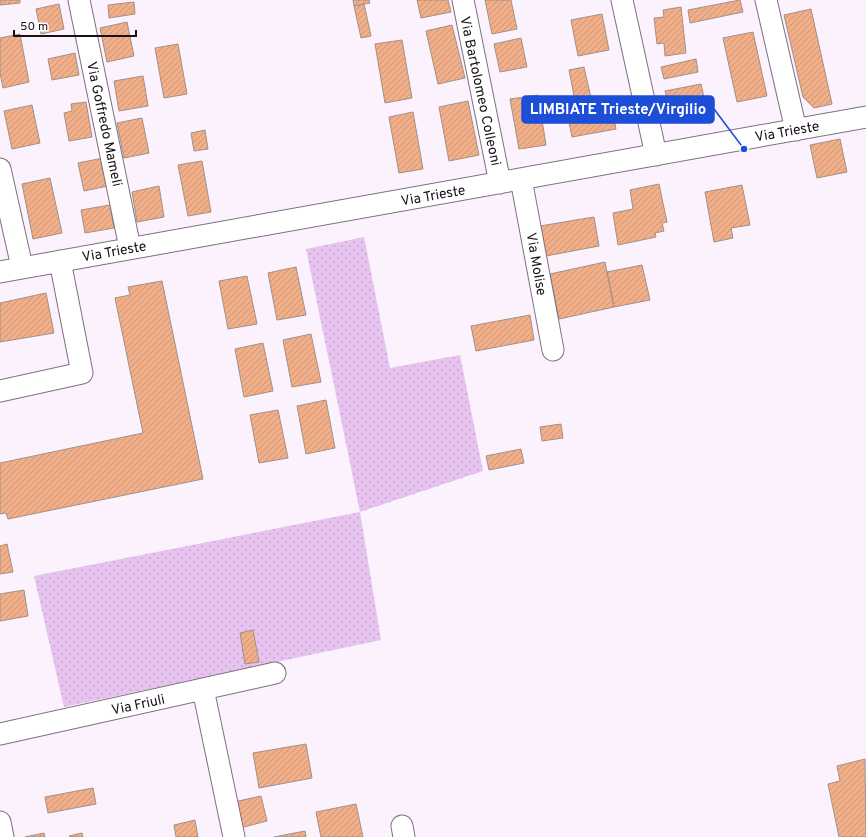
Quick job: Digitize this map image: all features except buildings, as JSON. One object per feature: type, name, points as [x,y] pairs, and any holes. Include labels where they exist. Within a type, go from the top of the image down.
[{"type":"street","name":"Via Goffredo Mameli","points":[[79,0],[130,248]]},
{"type":"street","name":"Via Bartolomeo Colleoni","points":[[463,0],[500,183]]},
{"type":"street","points":[[622,0],[656,155]]},
{"type":"street","points":[[766,0],[796,130]]},
{"type":"street","name":"Via Trieste","points":[[0,272],[866,117]]},
{"type":"street","points":[[0,169],[22,267]]},
{"type":"street","name":"Via Molise","points":[[521,179],[552,350]]},
{"type":"street","points":[[0,391],[82,373],[60,261]]},
{"type":"street","name":"Via Friuli","points":[[0,734],[275,673]]},
{"type":"street","points":[[203,689],[234,837]]},
{"type":"street","points":[[0,822],[3,837]]},
{"type":"shaded area","points":[[364,237],[390,368],[460,355],[483,471],[360,512],[306,249]]},
{"type":"shaded area","points":[[360,512],[381,640],[64,707],[34,576]]},
{"type":"place","name":"LIMBIATE Trieste/Virgilio","points":[[744,149]]}]
